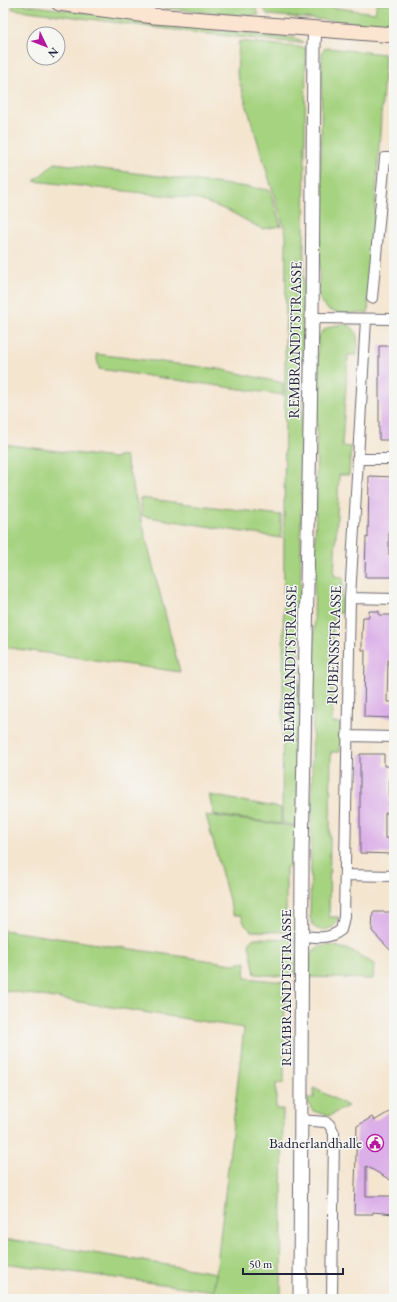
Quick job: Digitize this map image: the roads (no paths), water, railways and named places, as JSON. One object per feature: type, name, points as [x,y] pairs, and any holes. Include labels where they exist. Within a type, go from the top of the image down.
[{"type":"main road","points":[[59,3],[154,16],[394,35]]},
{"type":"street","name":"REMBRANDTSTRASSE","points":[[300,1299],[302,936],[315,29]]},
{"type":"street","points":[[372,298],[384,158],[394,158]]},
{"type":"street","points":[[312,318],[394,319]]},
{"type":"street","name":"RUBENSSTRASSE","points":[[302,936],[326,938],[341,930],[344,917],[346,875],[350,598],[366,319]]},
{"type":"street","points":[[357,459],[394,459]]},
{"type":"street","points":[[350,598],[394,599]]},
{"type":"street","points":[[347,736],[394,737]]},
{"type":"street","points":[[346,875],[394,876]]},
{"type":"street","points":[[301,1120],[325,1122],[329,1124],[334,1133],[332,1299]]},
{"type":"place","name":"Badnerlandhalle","points":[[375,1143]]}]
